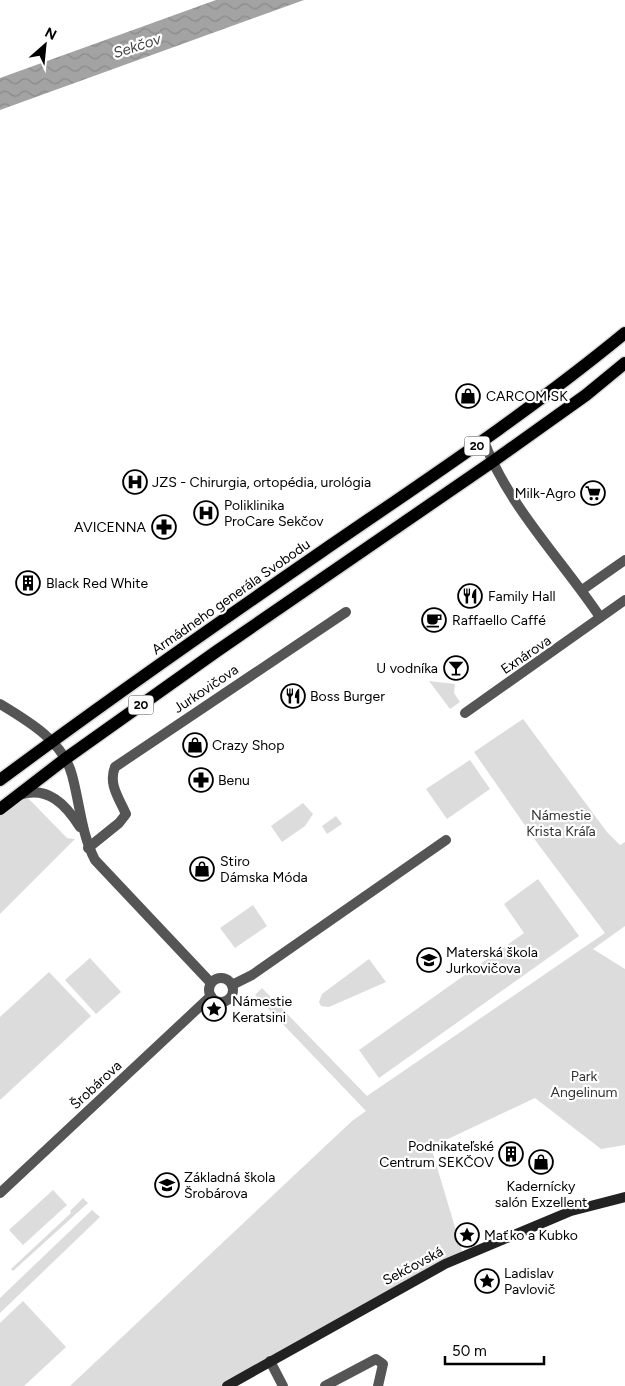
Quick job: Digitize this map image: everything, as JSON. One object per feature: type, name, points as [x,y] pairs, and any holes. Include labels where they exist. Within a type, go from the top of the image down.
[{"type":"main road","name":"Armádneho generála Svobodu","points":[[0,780],[52,741],[484,441],[572,377],[625,333]]},
{"type":"main road","name":"20","points":[[0,808],[65,759],[217,651],[492,462],[586,395],[625,363]]},
{"type":"street","points":[[484,441],[492,462],[526,514],[600,617]]},
{"type":"street","points":[[582,590],[625,560]]},
{"type":"street","name":"Exnárova","points":[[465,713],[561,648],[625,600]]},
{"type":"street","name":"Jurkovičova","points":[[88,848],[119,823],[126,814],[112,783],[115,767],[346,612]]},
{"type":"street","points":[[0,704],[28,721],[52,741],[72,773],[88,848],[95,860],[211,983]]},
{"type":"street","points":[[16,796],[39,792],[52,796],[66,807],[85,835]]},
{"type":"street","points":[[232,985],[252,975],[446,840]]},
{"type":"street","points":[[222,978],[232,985],[233,993],[226,1001],[218,1002],[211,996],[209,989],[211,983],[222,978]]},
{"type":"street","name":"Šrobárova","points":[[0,1193],[211,996]]},
{"type":"street","name":"Sekčovská","points":[[227,1386],[445,1264],[571,1211],[625,1198]]},
{"type":"street","points":[[324,1386],[376,1360],[383,1364],[378,1386]]},
{"type":"street","points":[[270,1361],[283,1386]]},
{"type":"green space","points":[[429,681],[455,684],[454,693],[460,702],[450,709]]},
{"type":"green space","points":[[523,719],[607,832],[620,845],[625,842],[625,926],[593,949],[625,969],[625,1145],[601,1149],[535,1098],[431,1147],[463,1254],[231,1386],[70,1386],[352,1121],[366,1111],[255,995],[262,988],[367,1096],[605,933],[538,844],[474,752]]},
{"type":"green space","points":[[470,760],[490,789],[447,819],[426,789]]},
{"type":"green space","points":[[24,794],[67,838],[75,839],[0,914],[0,812]]},
{"type":"green space","points":[[303,803],[313,814],[305,826],[282,842],[271,826]]},
{"type":"green space","points":[[336,816],[342,824],[327,834],[322,826]]},
{"type":"green space","points":[[538,879],[579,936],[379,1078],[359,1050],[524,933],[504,904]]},
{"type":"green space","points":[[253,905],[267,926],[235,948],[220,928]]},
{"type":"green space","points":[[90,958],[121,992],[96,1014],[65,980]]},
{"type":"green space","points":[[369,959],[386,982],[329,1007],[321,1006],[319,1002],[322,994]]},
{"type":"green space","points":[[49,972],[91,1016],[0,1100],[0,1017]]},
{"type":"green space","points":[[53,1190],[67,1205],[23,1245],[9,1230]]},
{"type":"green space","points":[[83,1198],[88,1203],[13,1271],[11,1269],[71,1213],[70,1211]]},
{"type":"green space","points":[[92,1210],[100,1217],[0,1313],[0,1298]]},
{"type":"green space","points":[[23,1301],[66,1347],[24,1386],[0,1386],[0,1323]]},
{"type":"water","name":"Sekčov","points":[[216,0],[304,0],[0,110],[0,78]]},
{"type":"place","name":"CARCOM SK","points":[[468,396]]},
{"type":"place","name":"JZS - Chirurgia, ortopédia, urológia","points":[[135,482]]},
{"type":"place","name":"Milk-Agro","points":[[593,493]]},
{"type":"place","name":"Poliklinika ProCare Sekčov","points":[[206,513]]},
{"type":"place","name":"AVICENNA","points":[[164,527]]},
{"type":"place","name":"Black Red White","points":[[28,583]]},
{"type":"place","name":"Family Hall","points":[[470,596]]},
{"type":"place","name":"Raffaello Caffé","points":[[434,620]]},
{"type":"place","name":"U vodníka","points":[[456,668]]},
{"type":"place","name":"Boss Burger","points":[[293,696]]},
{"type":"place","name":"Crazy Shop","points":[[195,745]]},
{"type":"place","name":"Benu","points":[[201,780]]},
{"type":"place","name":"Stiro Dámska Móda","points":[[202,869]]},
{"type":"place","name":"Materská škola Jurkovičova","points":[[429,960]]},
{"type":"place","name":"Námestie Keratsini","points":[[214,1009]]},
{"type":"place","name":"Podnikateľské Centrum SEKČOV","points":[[511,1154]]},
{"type":"place","name":"Kadernícky salón Exzellent","points":[[541,1162]]},
{"type":"place","name":"Základná škola Šrobárova","points":[[167,1185]]},
{"type":"place","name":"Maťko a Kubko","points":[[467,1235]]},
{"type":"place","name":"Ladislav Pavlovič","points":[[487,1281]]},
{"type":"park label","name":"Námestie Krista Kráľa","points":[[561,824]]},
{"type":"park label","name":"Park Angelinum","points":[[584,1084]]}]
